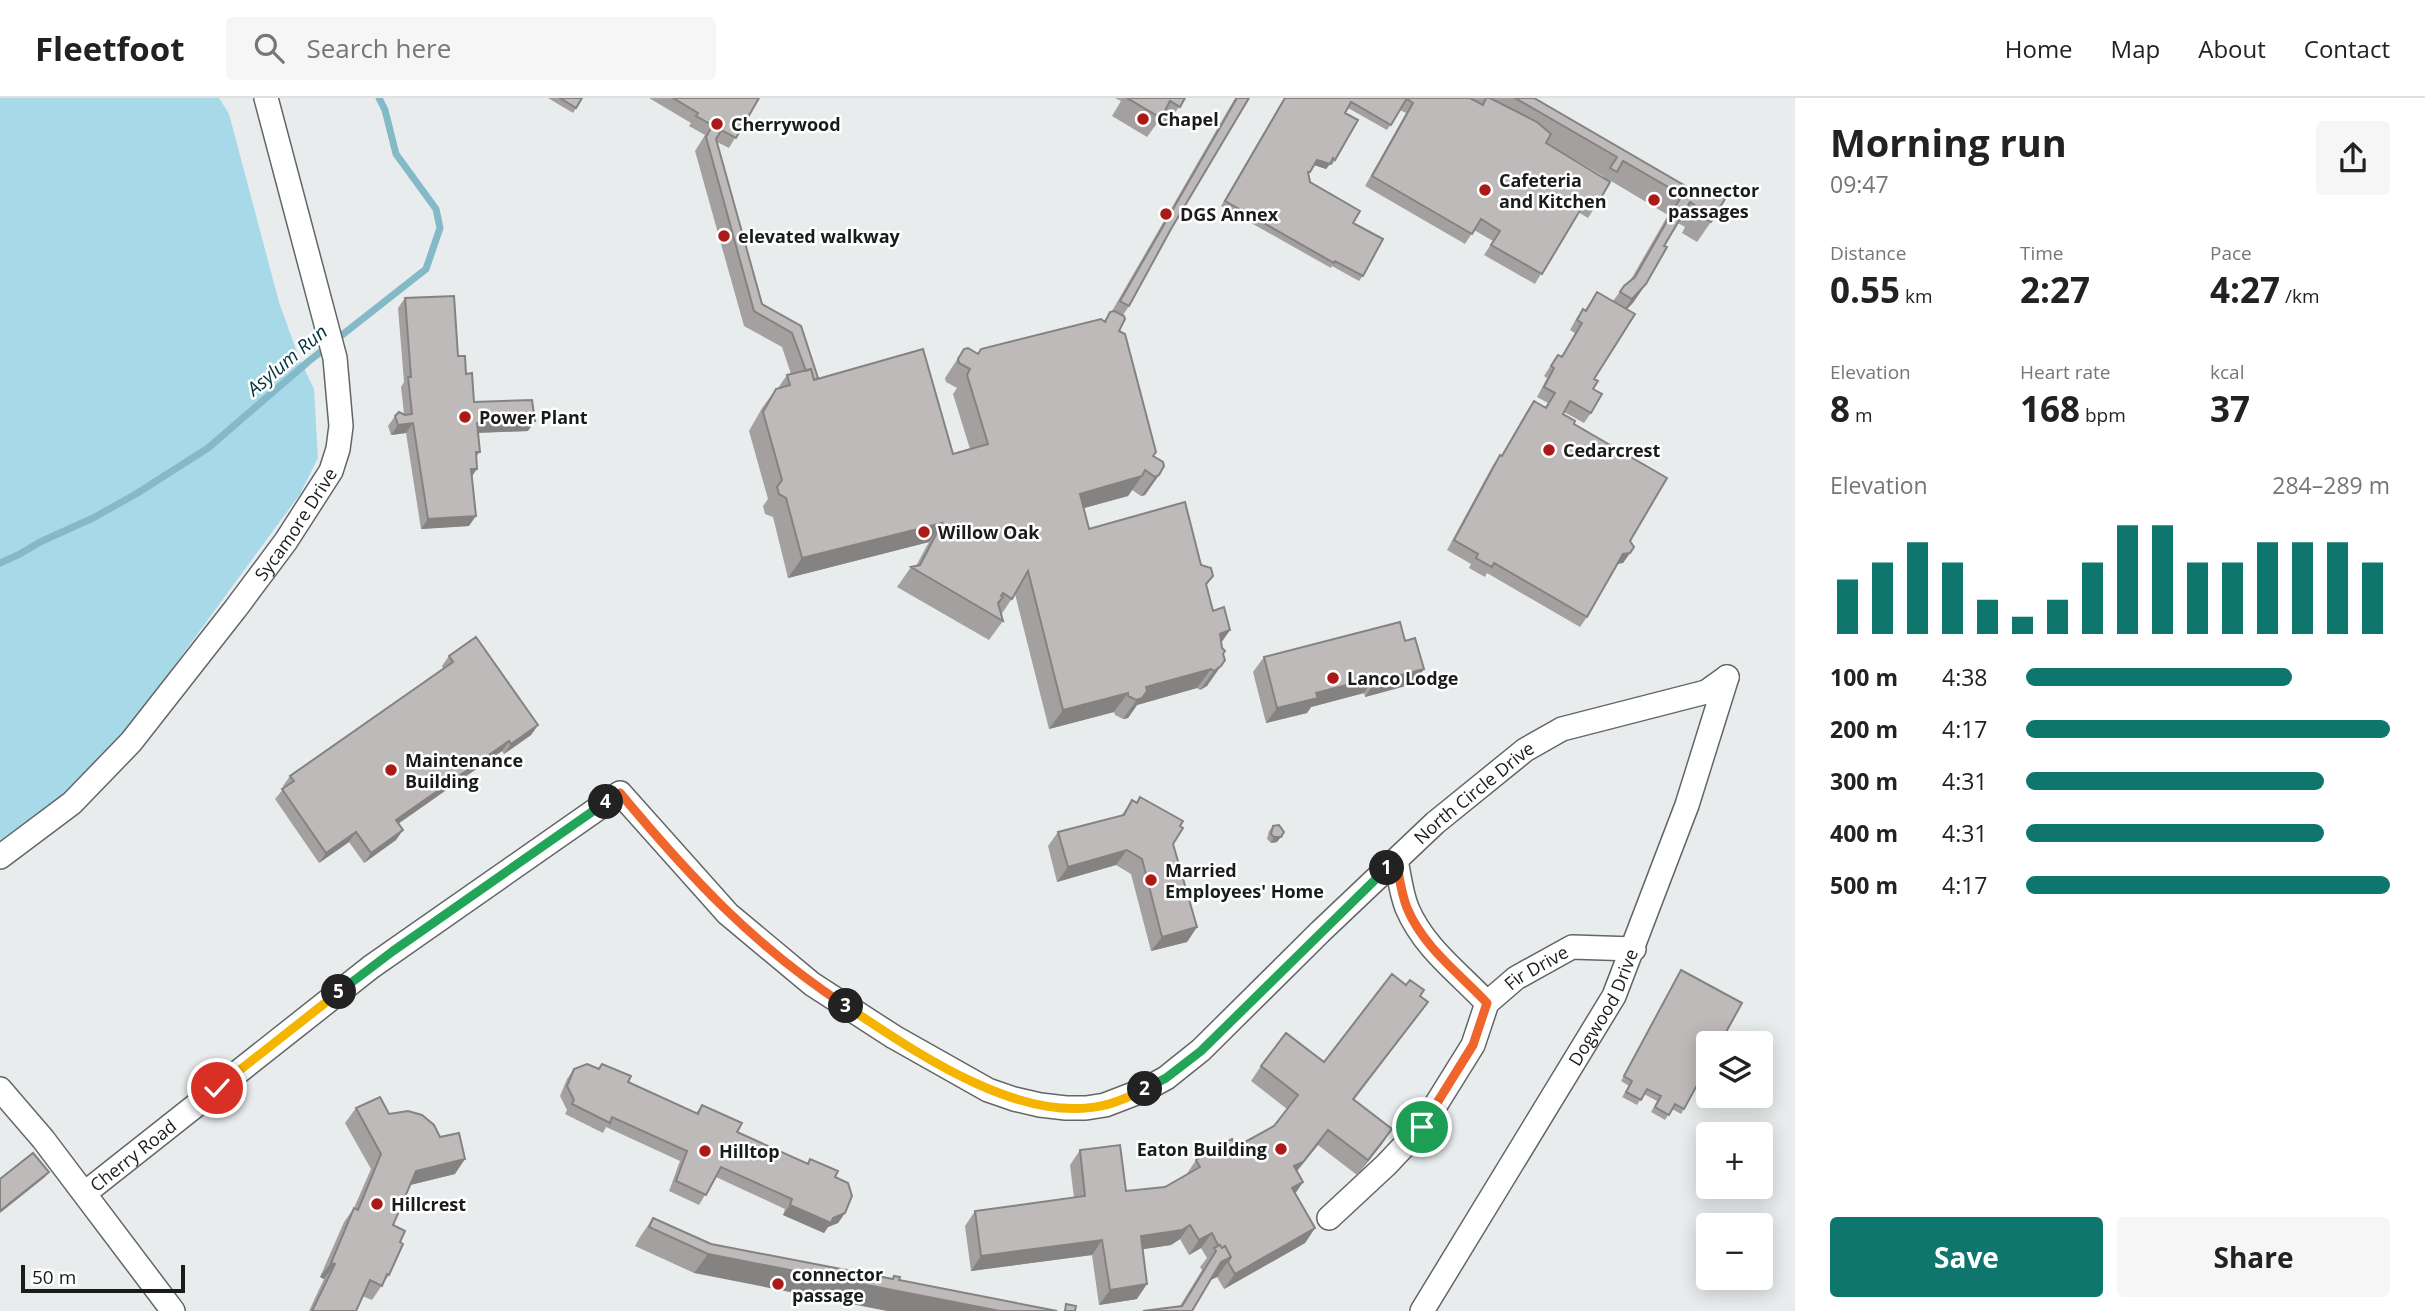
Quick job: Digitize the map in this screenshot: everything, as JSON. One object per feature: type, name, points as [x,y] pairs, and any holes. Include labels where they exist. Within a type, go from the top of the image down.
[{"type":"street","name":"Sycamore Drive","points":[[0,857],[72,803],[131,742],[236,608],[331,471],[341,426],[335,358],[266,98]]},
{"type":"street","name":"North Circle Drive","points":[[620,793],[727,914],[812,984],[878,1027],[988,1090],[1026,1102],[1066,1108],[1105,1105],[1166,1078],[1201,1051],[1396,860],[1480,785],[1543,738],[1582,722],[1706,692],[1727,677]]},
{"type":"street","name":"Dogwood Drive","points":[[1422,1311],[1614,996],[1688,806],[1727,677]]},
{"type":"street","name":"Cherry Road","points":[[85,1193],[371,967],[620,793]]},
{"type":"street","name":"Fir Drive","points":[[1396,860],[1407,906],[1420,932],[1438,956],[1460,974],[1487,1003]]},
{"type":"street","name":"Fir Drive","points":[[1329,1218],[1422,1127],[1473,1045],[1487,1003],[1517,978],[1573,947],[1634,948]]},
{"type":"street","points":[[0,1089],[43,1139],[173,1311]]},
{"type":"shaded area","points":[[0,98],[219,98],[229,114],[279,302],[299,358],[314,389],[318,458],[300,494],[125,733],[77,784],[0,845]]},
{"type":"building","points":[[560,98],[582,98],[576,108]]},
{"type":"building","name":"Cherrywood","points":[[673,98],[759,98],[736,138],[721,130],[724,126],[715,121],[712,125]]},
{"type":"building","points":[[1127,98],[1185,98],[1180,107],[1170,101],[1161,118]]},
{"type":"building","points":[[1237,98],[1249,98],[1129,306],[1120,301]]},
{"type":"building","points":[[1285,98],[1407,98],[1391,125],[1351,102],[1345,113],[1358,120],[1335,160],[1333,158],[1330,164],[1317,160],[1308,172],[1310,182],[1360,211],[1353,223],[1383,239],[1363,276],[1335,261],[1334,263],[1225,201]]},
{"type":"building","name":"Cafeteria and Kitchen","points":[[1408,98],[1470,98],[1483,105],[1486,98],[1490,98],[1537,122],[1551,134],[1546,143],[1610,182],[1595,208],[1585,202],[1542,274],[1491,245],[1500,231],[1481,219],[1472,234],[1372,176],[1413,103]]},
{"type":"building","points":[[1515,98],[1534,98],[1696,192],[1705,196],[1710,190],[1725,199],[1711,222],[1696,214],[1699,208],[1690,202],[1664,246],[1667,247],[1646,284],[1632,299],[1620,292],[1635,277],[1682,195],[1623,161],[1617,172],[1610,168],[1617,157]]},
{"type":"building","points":[[715,121],[724,126],[716,139],[762,304],[801,326],[818,378],[814,380],[811,369],[806,371],[792,333],[754,311],[706,137]]},
{"type":"building","name":"Cedarcrest","points":[[1597,292],[1635,314],[1594,379],[1598,381],[1593,389],[1602,394],[1591,413],[1570,401],[1563,414],[1575,421],[1574,424],[1667,478],[1630,541],[1634,547],[1630,553],[1623,554],[1587,617],[1494,563],[1492,567],[1476,558],[1478,554],[1454,540],[1500,455],[1502,456],[1534,401],[1546,408],[1555,393],[1544,387],[1554,368],[1551,366],[1558,355],[1562,357],[1582,323],[1577,320]]},
{"type":"building","name":"Power Plant","points":[[454,296],[458,356],[465,356],[466,374],[472,373],[474,402],[532,400],[535,421],[477,423],[480,452],[476,452],[477,469],[471,469],[476,516],[428,519],[413,423],[398,425],[395,416],[399,412],[412,414],[405,298]]},
{"type":"building","name":"Willow Oak","points":[[1114,311],[1125,319],[1119,331],[1125,334],[1156,452],[1153,456],[1163,462],[1164,466],[1155,477],[1145,470],[1142,476],[1080,494],[1089,529],[1185,502],[1201,565],[1211,568],[1213,576],[1206,584],[1213,611],[1224,607],[1230,630],[1220,634],[1225,660],[1214,671],[1211,669],[1146,687],[1147,691],[1142,698],[1136,700],[1128,696],[1128,693],[1063,710],[1028,571],[1012,599],[1003,593],[1001,596],[1003,597],[998,603],[1003,621],[911,567],[920,565],[942,523],[802,558],[786,498],[779,494],[777,487],[782,480],[763,412],[776,389],[790,385],[787,375],[811,369],[814,380],[923,349],[953,454],[988,444],[967,375],[970,369],[959,363],[958,359],[964,349],[968,348],[978,354],[981,349],[1101,319],[1105,322],[1110,312]]},
{"type":"building","name":"Lanco Lodge","points":[[1400,622],[1405,641],[1415,638],[1424,669],[1316,693],[1318,698],[1277,708],[1264,657]]},
{"type":"building","name":"Maintenance Building","points":[[476,637],[538,725],[511,744],[509,741],[396,820],[403,830],[371,853],[356,832],[326,853],[282,789],[294,781],[290,776],[453,662],[449,656]]},
{"type":"building","name":"Married Employees' Home","points":[[1140,797],[1183,821],[1180,826],[1183,828],[1173,844],[1197,927],[1162,937],[1142,859],[1127,850],[1068,867],[1058,832],[1124,815],[1132,800],[1137,803]]},
{"type":"building","points":[[1279,825],[1284,832],[1281,837],[1274,837],[1271,834],[1273,826]]},
{"type":"building","points":[[1681,970],[1742,1003],[1727,1031],[1696,1031],[1696,1087],[1684,1109],[1675,1104],[1669,1115],[1655,1107],[1661,1096],[1647,1089],[1641,1100],[1626,1092],[1632,1081],[1624,1076]]},
{"type":"building","name":"Eaton Building","points":[[1392,974],[1406,985],[1410,980],[1424,990],[1420,996],[1428,1002],[1353,1099],[1392,1129],[1368,1160],[1328,1130],[1303,1162],[1294,1166],[1303,1182],[1292,1188],[1315,1228],[1235,1274],[1228,1262],[1231,1257],[1225,1246],[1222,1248],[1218,1245],[1212,1233],[1199,1240],[1190,1225],[1182,1230],[1141,1236],[1147,1284],[1110,1290],[1102,1240],[981,1256],[975,1211],[1085,1196],[1080,1150],[1120,1145],[1126,1191],[1165,1187],[1200,1167],[1196,1160],[1232,1139],[1236,1147],[1274,1126],[1298,1095],[1261,1066],[1286,1033],[1324,1062]]},
{"type":"building","name":"Hilltop","points":[[587,1064],[599,1069],[602,1064],[631,1076],[628,1082],[698,1114],[702,1105],[742,1123],[737,1132],[808,1164],[810,1159],[838,1171],[835,1177],[848,1183],[852,1196],[845,1213],[833,1218],[831,1223],[790,1205],[792,1199],[721,1167],[706,1195],[676,1181],[687,1151],[612,1117],[610,1123],[572,1104],[574,1100],[567,1086],[574,1069]]},
{"type":"building","name":"Hillcrest","points":[[380,1097],[389,1114],[408,1111],[422,1115],[434,1125],[440,1137],[459,1133],[465,1159],[416,1171],[393,1225],[405,1231],[400,1242],[403,1244],[382,1286],[370,1280],[356,1311],[312,1311],[335,1264],[331,1263],[354,1208],[358,1210],[381,1154],[356,1108]]},
{"type":"building","points":[[33,1153],[49,1172],[0,1211],[0,1179]]},
{"type":"building","points":[[653,1218],[711,1244],[893,1279],[894,1276],[900,1277],[899,1280],[1057,1311],[1000,1311],[708,1254],[649,1227]]},
{"type":"building","points":[[1220,1245],[1222,1248],[1225,1246],[1231,1257],[1221,1262],[1192,1311],[1143,1311],[1182,1306],[1216,1251],[1214,1248]]},
{"type":"building","points":[[1066,1304],[1076,1306],[1075,1311],[1065,1311]]},
{"type":"waterway","name":"Asylum Run","points":[[0,563],[93,518],[208,448],[309,361],[426,269],[440,228],[436,209],[396,154],[385,110],[379,98]]},
{"type":"place","name":"Chapel","points":[[1143,119]]},
{"type":"place","name":"Cherrywood","points":[[717,124]]},
{"type":"place","name":"Cafeteria and Kitchen","points":[[1485,190]]},
{"type":"place","name":"connector passages","points":[[1654,200]]},
{"type":"place","name":"DGS Annex","points":[[1166,214]]},
{"type":"place","name":"elevated walkway","points":[[724,236]]},
{"type":"place","name":"Power Plant","points":[[465,417]]},
{"type":"place","name":"Cedarcrest","points":[[1549,450]]},
{"type":"place","name":"Willow Oak","points":[[924,532]]},
{"type":"place","name":"Lanco Lodge","points":[[1333,678]]},
{"type":"place","name":"Maintenance Building","points":[[391,770]]},
{"type":"place","name":"Married Employees' Home","points":[[1151,880]]},
{"type":"place","name":"Eaton Building","points":[[1281,1149]]},
{"type":"place","name":"Hilltop","points":[[705,1151]]},
{"type":"place","name":"Hillcrest","points":[[377,1204]]},
{"type":"place","name":"connector passage","points":[[778,1284]]},
{"type":"route","points":[[217,1088],[393,951],[620,793],[727,914],[812,984],[925,1055],[988,1090],[1026,1102],[1066,1108],[1105,1105],[1166,1078],[1201,1051],[1396,860],[1407,906],[1420,932],[1438,956],[1460,974],[1487,1003],[1473,1045],[1422,1127]]}]
